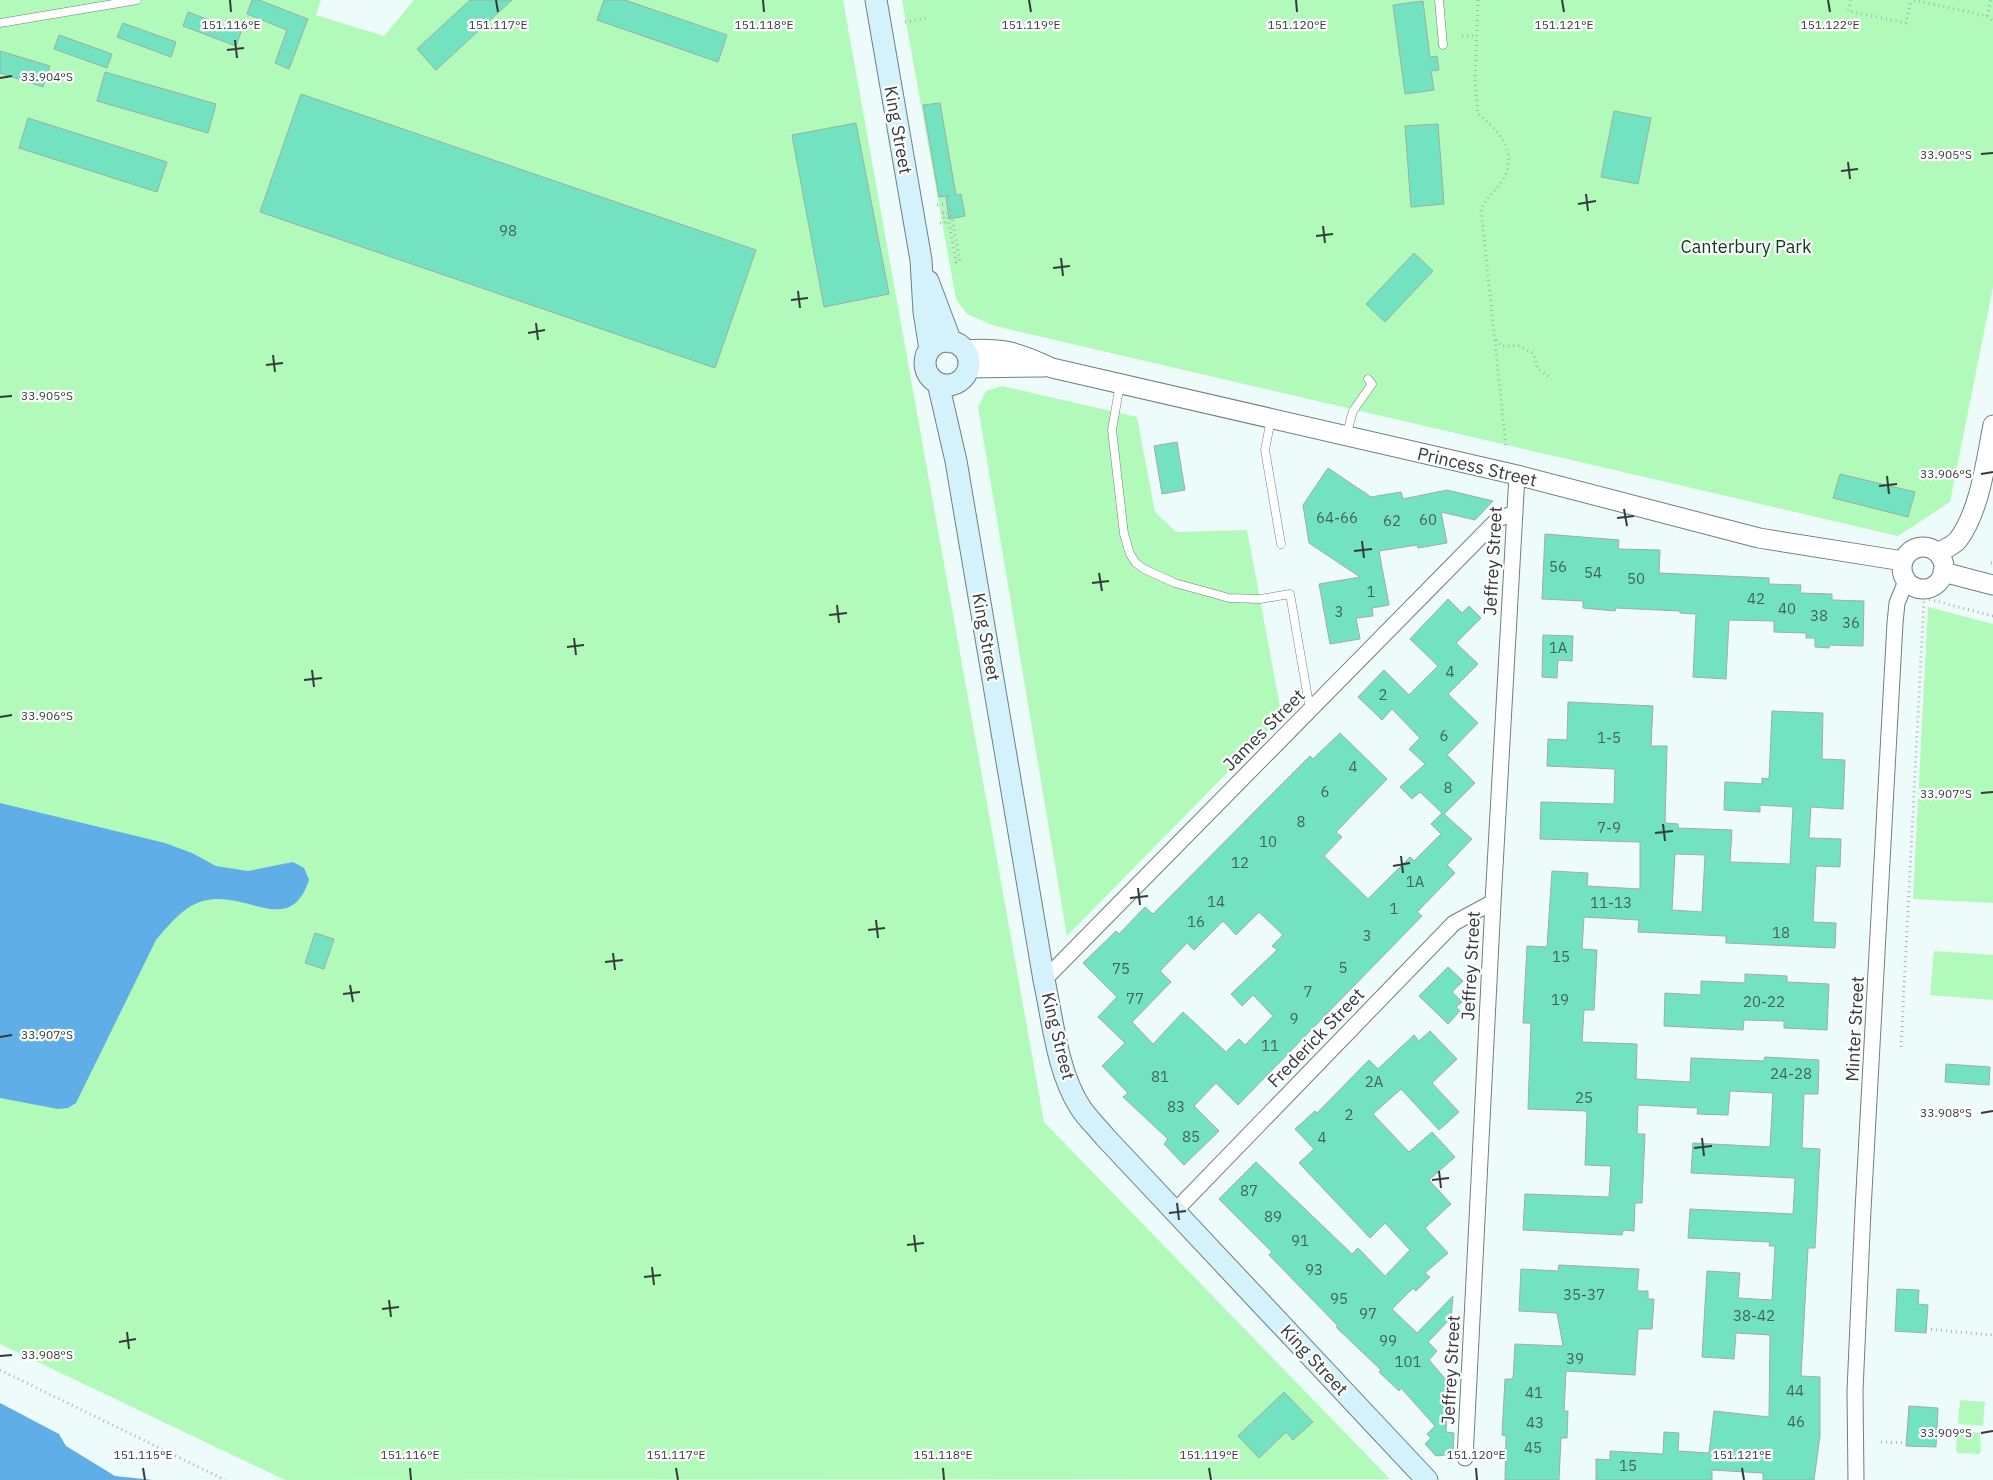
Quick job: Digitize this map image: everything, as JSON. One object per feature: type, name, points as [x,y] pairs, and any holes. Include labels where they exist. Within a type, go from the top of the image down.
[{"type":"main road","name":"King Street","points":[[876,0],[920,260],[924,312],[930,349],[927,354],[926,368],[932,380],[955,365]]},
{"type":"main road","name":"King Street","points":[[920,260],[955,365],[956,461],[1044,980],[1062,1062],[1080,1107],[1105,1137],[1427,1480]]},
{"type":"main road","points":[[930,349],[936,344],[955,365]]},
{"type":"street","name":"Princess Street","points":[[955,365],[1052,368],[1517,475],[1759,538],[1903,561]]},
{"type":"street","points":[[1939,552],[1945,566],[1941,580],[1936,586],[1925,590],[1911,586],[1902,574],[1903,561],[1913,550],[1920,547],[1939,552],[1958,541],[1968,523],[1976,503],[1993,425]]},
{"type":"street","name":"Jeffrey Street","points":[[1465,1458],[1517,475]]},
{"type":"street","name":"James Street","points":[[1044,980],[1498,519],[1515,513]]},
{"type":"street","points":[[1943,572],[1993,585]]},
{"type":"street","name":"Minter Street","points":[[1856,1480],[1855,1391],[1894,632],[1897,603],[1906,581]]},
{"type":"street","name":"Frederick Street","points":[[1175,1211],[1454,923],[1493,902]]},
{"type":"lane","points":[[0,23],[137,0]]},
{"type":"lane","points":[[1439,0],[1443,45]]},
{"type":"lane","points":[[1346,436],[1353,411],[1372,384],[1368,379]]},
{"type":"lane","points":[[1120,384],[1112,430],[1124,534],[1130,554],[1136,563],[1144,569],[1176,583],[1228,598],[1260,599],[1290,594],[1310,710]]},
{"type":"lane","points":[[1271,419],[1265,450],[1281,544]]},
{"type":"path","points":[[1478,0],[1476,81],[1478,114],[1499,132],[1506,144],[1508,160],[1503,180],[1485,200],[1481,210],[1506,447]]},
{"type":"path","points":[[1851,0],[1848,11],[1906,23],[1912,0],[1987,16],[1993,20]]},
{"type":"path","points":[[1987,16],[1991,0]]},
{"type":"path","points":[[905,22],[926,18]]},
{"type":"path","points":[[1462,36],[1477,36]]},
{"type":"path","points":[[937,205],[950,203],[960,261],[956,262],[947,212],[943,213],[945,223],[940,224]]},
{"type":"path","points":[[1495,339],[1501,346],[1525,347],[1533,353],[1538,369],[1552,379]]},
{"type":"path","points":[[1901,1047],[1924,598],[1993,616]]},
{"type":"path","points":[[1926,1329],[1993,1335]]},
{"type":"path","points":[[0,1370],[225,1480]]},
{"type":"path","points":[[1881,1442],[1906,1443]]},
{"type":"green space","points":[[0,0],[321,0],[316,15],[384,36],[414,0],[843,0],[1044,1122],[1390,1479],[285,1480],[0,1344]]},
{"type":"green space","name":"Canterbury Park","points":[[902,0],[1993,0],[1993,287],[1950,502],[1898,536],[1025,333],[992,325],[967,314],[956,299]]},
{"type":"green space","points":[[1002,386],[1137,417],[1155,512],[1176,532],[1247,530],[1282,717],[1067,936],[978,407],[986,391]]},
{"type":"green space","points":[[1928,607],[1993,624],[1993,903],[1913,899]]},
{"type":"green space","points":[[1934,951],[1993,955],[1993,1000],[1930,995]]},
{"type":"green space","points":[[1960,1400],[1985,1402],[1983,1426],[1958,1424]]},
{"type":"green space","points":[[1961,1430],[1980,1433],[1981,1451],[1979,1454],[1958,1453],[1956,1450],[1957,1433]]},
{"type":"water","points":[[0,803],[165,843],[192,853],[216,866],[248,871],[293,862],[304,868],[309,880],[301,897],[291,906],[280,909],[223,899],[207,900],[199,902],[178,916],[156,940],[76,1103],[68,1108],[58,1109],[0,1098]]},
{"type":"water","points":[[0,1403],[59,1434],[66,1446],[115,1476],[153,1480],[0,1480]]},
{"type":"building","points":[[252,0],[259,0],[308,19],[289,69],[275,63],[287,30],[247,14]]},
{"type":"building","points":[[470,0],[512,0],[436,70],[417,49]]},
{"type":"building","points":[[604,0],[625,0],[727,35],[718,62],[597,20]]},
{"type":"building","points":[[1423,1],[1430,57],[1437,56],[1439,70],[1431,71],[1434,90],[1405,94],[1393,5]]},
{"type":"building","points":[[188,12],[241,32],[236,46],[183,26]]},
{"type":"building","points":[[123,23],[176,42],[171,57],[117,37]]},
{"type":"building","points":[[59,35],[112,54],[107,68],[54,49]]},
{"type":"building","points":[[0,51],[50,66],[43,87],[0,73]]},
{"type":"building","points":[[105,72],[216,104],[208,133],[97,101]]},
{"type":"building","points":[[301,94],[756,250],[715,368],[260,212]]},
{"type":"building","points":[[940,103],[956,195],[961,194],[965,216],[949,219],[946,197],[950,196],[939,197],[923,105]]},
{"type":"building","points":[[1614,111],[1651,118],[1638,184],[1601,177]]},
{"type":"building","points":[[28,118],[167,162],[157,192],[19,148]]},
{"type":"building","points":[[856,123],[889,294],[824,307],[792,135]]},
{"type":"building","points":[[1438,124],[1444,204],[1411,207],[1405,126]]},
{"type":"building","points":[[1414,253],[1433,271],[1385,322],[1366,304]]},
{"type":"building","points":[[1177,442],[1185,490],[1162,494],[1154,446]]},
{"type":"building","points":[[1328,468],[1371,497],[1401,492],[1403,499],[1447,490],[1493,501],[1475,520],[1441,512],[1447,543],[1418,548],[1417,545],[1379,551],[1389,605],[1372,608],[1373,616],[1356,618],[1360,639],[1330,644],[1319,584],[1360,577],[1309,543],[1303,505]]},
{"type":"building","points":[[1840,474],[1915,492],[1908,517],[1833,498]]},
{"type":"building","points":[[1545,534],[1619,540],[1618,549],[1660,550],[1659,573],[1769,578],[1769,584],[1801,585],[1800,593],[1832,594],[1832,600],[1864,601],[1863,646],[1830,645],[1829,648],[1815,647],[1815,638],[1806,638],[1806,633],[1774,632],[1774,621],[1729,620],[1726,679],[1693,677],[1696,614],[1680,613],[1680,611],[1616,608],[1615,611],[1583,608],[1583,601],[1542,599]]},
{"type":"building","points":[[1448,599],[1462,613],[1469,606],[1481,618],[1456,643],[1478,664],[1448,694],[1478,723],[1447,755],[1475,783],[1444,814],[1472,839],[1447,865],[1455,873],[1417,912],[1422,916],[1238,1105],[1216,1083],[1194,1106],[1219,1131],[1184,1165],[1164,1144],[1168,1139],[1123,1097],[1128,1093],[1102,1066],[1125,1043],[1098,1017],[1117,997],[1083,963],[1116,931],[1119,934],[1145,907],[1153,914],[1310,756],[1313,759],[1340,733],[1387,779],[1336,832],[1342,837],[1324,856],[1368,899],[1410,857],[1414,861],[1441,834],[1431,824],[1442,813],[1420,792],[1412,799],[1400,787],[1425,764],[1409,749],[1420,738],[1392,709],[1382,720],[1358,697],[1384,670],[1409,695],[1438,666],[1410,639]],"holes":[[[1259,912],[1283,935],[1272,946],[1277,950],[1231,994],[1242,1006],[1253,995],[1273,1016],[1245,1045],[1239,1039],[1226,1052],[1183,1012],[1153,1044],[1132,1022],[1171,982],[1160,971],[1187,943],[1194,950],[1223,921],[1236,935]]]},
{"type":"building","points":[[1543,635],[1573,636],[1572,661],[1558,660],[1557,678],[1542,677]]},
{"type":"building","points":[[1568,702],[1653,706],[1651,746],[1667,746],[1665,823],[1678,824],[1678,828],[1732,830],[1730,862],[1790,864],[1793,807],[1760,805],[1760,812],[1724,810],[1725,782],[1762,784],[1762,778],[1769,779],[1772,711],[1823,713],[1822,759],[1845,760],[1843,809],[1811,807],[1809,838],[1841,839],[1840,867],[1816,866],[1813,922],[1836,923],[1835,948],[1726,943],[1726,936],[1638,932],[1639,920],[1584,917],[1582,949],[1597,950],[1594,1010],[1584,1010],[1582,1042],[1637,1044],[1636,1079],[1690,1082],[1691,1058],[1764,1061],[1765,1057],[1819,1060],[1818,1094],[1804,1094],[1802,1148],[1820,1149],[1815,1248],[1808,1248],[1801,1376],[1820,1377],[1820,1436],[1814,1480],[1763,1480],[1763,1473],[1712,1470],[1712,1480],[1596,1480],[1596,1459],[1610,1460],[1610,1451],[1663,1454],[1664,1432],[1679,1433],[1678,1451],[1709,1453],[1714,1411],[1769,1417],[1770,1335],[1736,1333],[1734,1359],[1702,1357],[1707,1271],[1740,1273],[1738,1298],[1772,1300],[1775,1246],[1769,1246],[1770,1242],[1688,1238],[1690,1209],[1793,1214],[1795,1178],[1691,1173],[1693,1143],[1770,1147],[1773,1093],[1730,1091],[1728,1115],[1697,1114],[1698,1108],[1638,1105],[1637,1134],[1645,1134],[1642,1203],[1635,1203],[1634,1231],[1623,1230],[1622,1235],[1523,1230],[1525,1194],[1609,1197],[1611,1166],[1585,1165],[1587,1111],[1528,1109],[1531,1023],[1523,1023],[1527,946],[1547,947],[1552,871],[1588,873],[1587,886],[1640,889],[1640,842],[1540,839],[1541,802],[1614,804],[1615,769],[1547,766],[1548,739],[1567,740]],"holes":[[[1675,854],[1705,855],[1702,912],[1672,910]]]},
{"type":"building","points":[[315,933],[334,939],[324,969],[305,963]]},
{"type":"building","points":[[1448,967],[1463,981],[1452,992],[1462,1002],[1456,1007],[1460,1011],[1448,1024],[1419,996]]},
{"type":"building","points":[[1745,974],[1787,976],[1787,982],[1829,984],[1827,1030],[1784,1028],[1784,1021],[1744,1020],[1743,1030],[1664,1026],[1665,993],[1701,995],[1701,981],[1745,983]]},
{"type":"building","points":[[1430,1031],[1457,1059],[1432,1083],[1459,1112],[1439,1130],[1401,1089],[1373,1114],[1409,1152],[1432,1132],[1455,1157],[1429,1180],[1451,1204],[1425,1228],[1448,1253],[1425,1273],[1430,1277],[1416,1291],[1413,1288],[1392,1309],[1417,1333],[1453,1296],[1451,1318],[1428,1342],[1437,1351],[1429,1360],[1448,1382],[1446,1432],[1454,1433],[1453,1451],[1445,1455],[1436,1456],[1425,1444],[1431,1438],[1427,1434],[1435,1426],[1401,1388],[1399,1391],[1379,1372],[1381,1370],[1336,1327],[1338,1326],[1269,1255],[1272,1252],[1219,1199],[1256,1162],[1352,1254],[1358,1248],[1385,1276],[1410,1250],[1385,1223],[1370,1238],[1299,1163],[1314,1149],[1295,1129],[1315,1111],[1317,1113],[1369,1060],[1378,1069],[1414,1035],[1419,1041]]},
{"type":"building","points":[[1946,1064],[1990,1067],[1989,1085],[1945,1082]]},
{"type":"building","points":[[1559,1265],[1639,1269],[1637,1291],[1648,1291],[1648,1299],[1654,1299],[1652,1329],[1638,1329],[1635,1375],[1566,1371],[1564,1411],[1568,1411],[1567,1438],[1561,1438],[1559,1480],[1505,1480],[1506,1436],[1502,1435],[1505,1379],[1513,1379],[1515,1344],[1563,1346],[1557,1313],[1519,1311],[1521,1269],[1558,1271]]},
{"type":"building","points":[[1897,1289],[1919,1290],[1918,1304],[1928,1305],[1926,1333],[1895,1331]]},
{"type":"building","points":[[1284,1392],[1313,1422],[1293,1440],[1286,1432],[1259,1458],[1238,1436]]},
{"type":"building","points":[[1909,1406],[1938,1408],[1936,1447],[1906,1446]]}]
